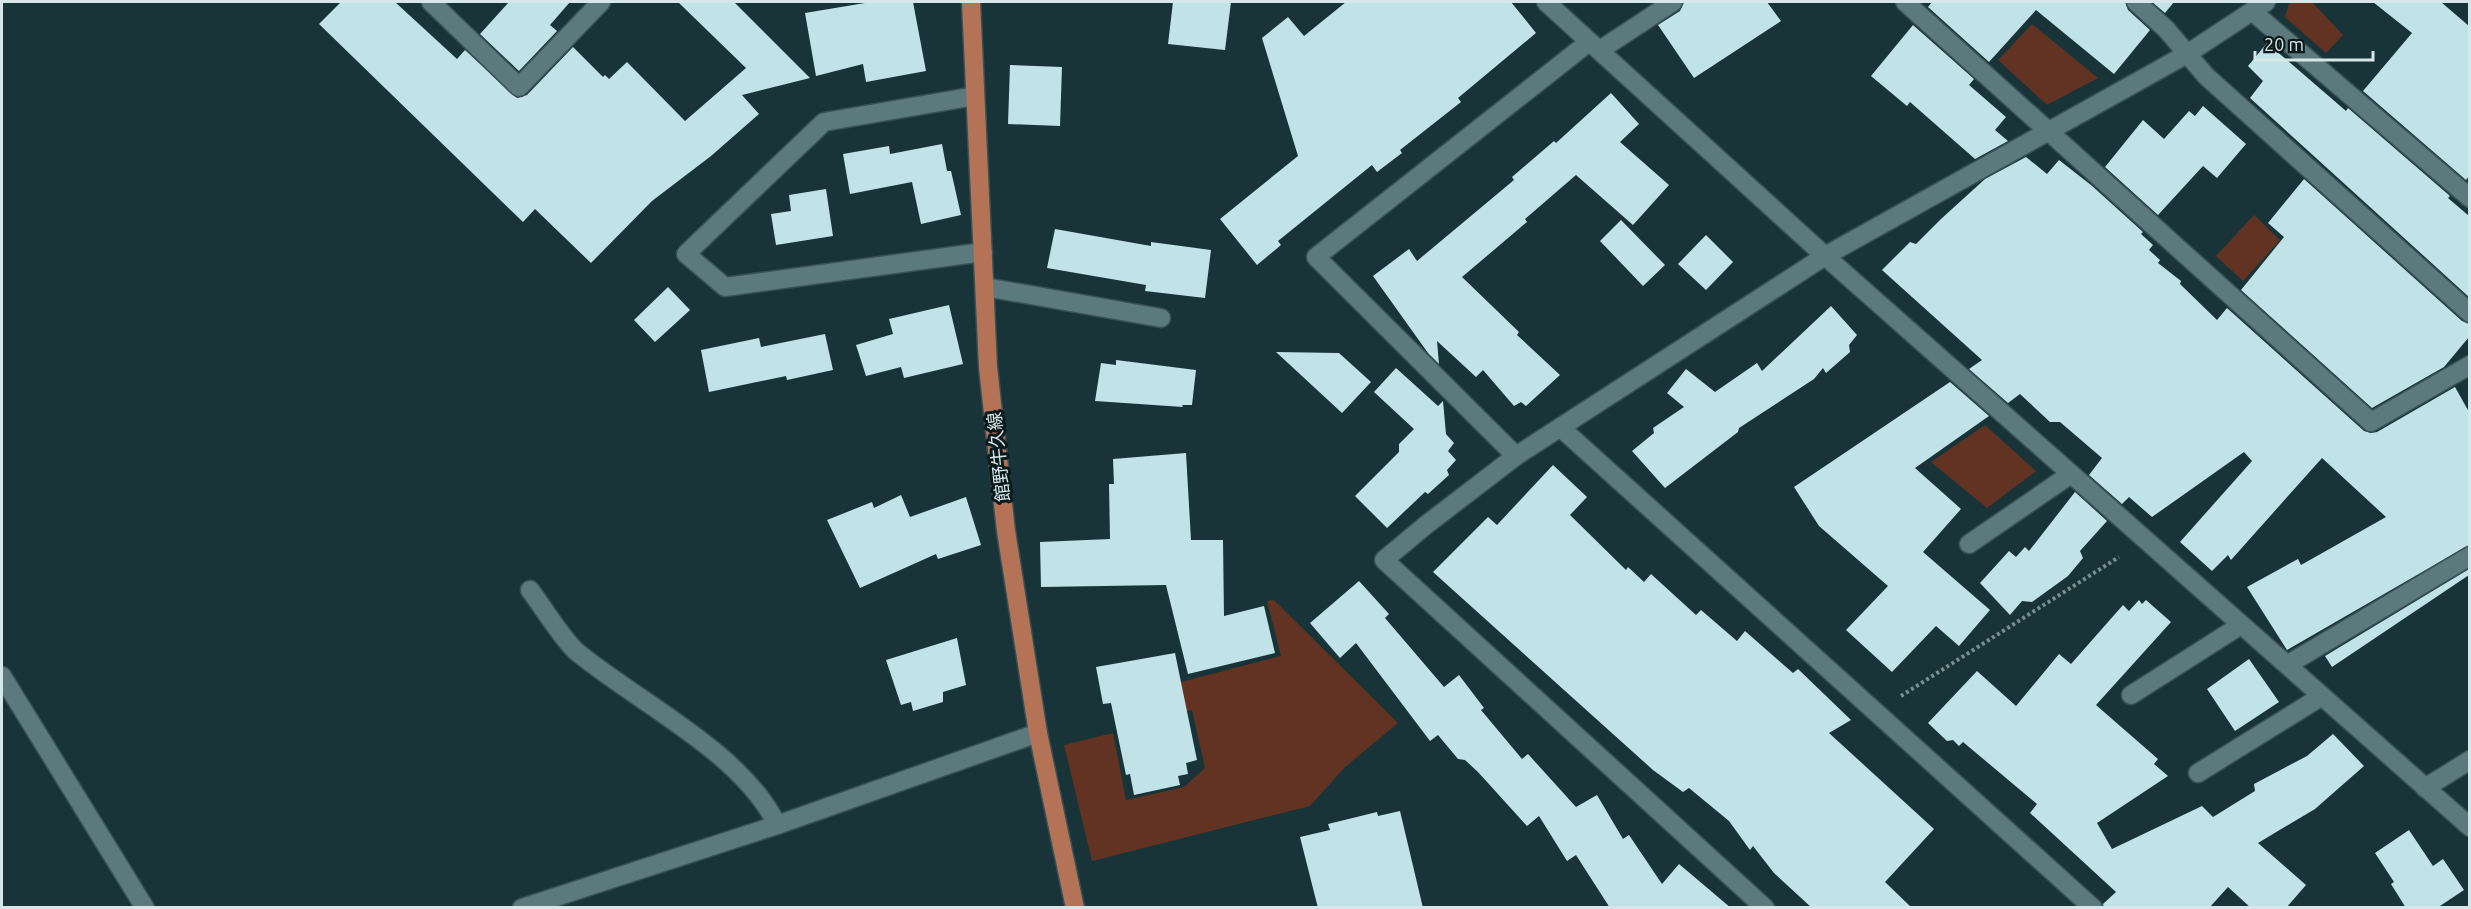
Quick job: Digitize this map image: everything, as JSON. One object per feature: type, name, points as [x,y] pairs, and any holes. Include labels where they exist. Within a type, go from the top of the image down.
[{"type":"main road","name":"館野牛久線","points":[[971,2],[988,367],[1006,531],[1038,733],[1075,908]]},
{"type":"street","points":[[431,2],[519,87],[601,2]]},
{"type":"street","points":[[1546,2],[1825,256],[2469,827]]},
{"type":"street","points":[[1516,456],[1316,257],[1595,46],[1673,2]]},
{"type":"street","points":[[1905,2],[2371,422],[2469,365]]},
{"type":"street","points":[[2136,2],[2166,29],[2206,76],[2469,313]]},
{"type":"street","points":[[1765,908],[1384,560],[1516,456],[1825,256],[2187,54],[2260,7],[2469,198]]},
{"type":"street","points":[[975,96],[824,122],[686,254],[725,287],[983,252]]},
{"type":"street","points":[[985,287],[1161,318]]},
{"type":"street","points":[[1561,428],[2093,908]]},
{"type":"street","points":[[1969,544],[2071,474]]},
{"type":"street","points":[[2287,666],[2469,556]]},
{"type":"street","points":[[530,590],[575,650],[719,755],[769,807],[777,825]]},
{"type":"street","points":[[2131,695],[2241,625]]},
{"type":"street","points":[[2,676],[145,908]]},
{"type":"street","points":[[2198,773],[2322,696]]},
{"type":"street","points":[[522,908],[777,825],[1038,733]]},
{"type":"street","points":[[2425,788],[2469,760]]},
{"type":"path","points":[[1876,712],[2145,540]]},
{"type":"shaded area","points":[[2312,2],[2343,35],[2326,53],[2285,17],[2289,4]]},
{"type":"shaded area","points":[[2032,24],[2098,78],[2047,105],[1998,60]]},
{"type":"shaded area","points":[[2254,215],[2280,240],[2243,281],[2216,256]]},
{"type":"shaded area","points":[[1985,425],[2036,471],[1987,508],[1931,462]]},
{"type":"shaded area","points":[[1274,600],[1398,723],[1344,768],[1310,806],[1092,861],[1064,745],[1113,733],[1126,800],[1184,787],[1205,768],[1192,710],[1141,718],[1181,682],[1281,656],[1267,601]]},
{"type":"building","points":[[341,2],[395,2],[457,59],[465,50],[517,98],[527,95],[573,47],[603,77],[605,75],[609,79],[627,62],[685,121],[746,68],[678,2],[734,2],[810,78],[742,95],[759,114],[711,156],[652,201],[591,263],[535,209],[523,222],[319,24]]},
{"type":"building","points":[[509,2],[570,2],[550,25],[557,31],[519,71],[480,34]]},
{"type":"building","points":[[871,2],[913,2],[926,71],[866,82],[863,64],[816,76],[805,13]]},
{"type":"building","points":[[1173,2],[1231,2],[1225,50],[1168,44]]},
{"type":"building","points":[[1346,2],[1511,2],[1536,33],[1458,98],[1461,102],[1400,150],[1402,153],[1377,172],[1372,165],[1278,241],[1281,245],[1257,265],[1220,219],[1298,156],[1262,38],[1288,17],[1304,36]]},
{"type":"building","points":[[1684,2],[1767,2],[1781,21],[1694,78],[1658,25],[1680,11]]},
{"type":"building","points":[[1932,2],[2125,2],[2128,10],[2150,30],[2114,74],[2036,10],[1989,62],[1928,7]]},
{"type":"building","points":[[2152,2],[2174,2],[2165,13]]},
{"type":"building","points":[[2373,2],[2441,2],[2469,26],[2469,176],[2466,180],[2363,91],[2412,33]]},
{"type":"building","points":[[1913,25],[1974,79],[1969,85],[2006,117],[1995,130],[2008,141],[1975,159],[1910,102],[1907,106],[1871,76]]},
{"type":"building","points":[[2267,43],[2346,111],[2348,108],[2450,196],[2448,198],[2469,216],[2469,297],[2250,98],[2263,81],[2248,66]]},
{"type":"building","points":[[1010,65],[1062,67],[1060,126],[1008,124]]},
{"type":"building","points":[[1611,93],[1639,124],[1620,142],[1669,185],[1633,225],[1576,175],[1525,219],[1527,222],[1462,277],[1519,332],[1517,335],[1560,375],[1526,406],[1521,402],[1514,406],[1483,370],[1476,377],[1437,341],[1439,364],[1428,353],[1373,276],[1409,249],[1417,261],[1514,180],[1512,177],[1554,141],[1556,143]]},
{"type":"building","points":[[2203,106],[2246,144],[2217,178],[2203,166],[2158,215],[2105,167],[2143,120],[2164,139],[2189,111],[2195,116]]},
{"type":"building","points":[[942,144],[947,171],[951,171],[961,215],[921,224],[912,182],[850,194],[843,154],[889,146],[890,154]]},
{"type":"building","points":[[2026,157],[2047,174],[2059,160],[2091,185],[2143,232],[2141,234],[2153,245],[2149,250],[2160,260],[2158,263],[2181,281],[2180,284],[2217,320],[2227,308],[2364,431],[2377,432],[2455,387],[2469,412],[2469,545],[2287,650],[2247,587],[2298,559],[2301,565],[2386,517],[2322,458],[2231,560],[2228,555],[2212,571],[2180,542],[2252,461],[2244,452],[2152,517],[2129,497],[2122,504],[2089,475],[2102,458],[2060,422],[2050,422],[2020,394],[2008,403],[1969,369],[1982,360],[1882,270],[1910,242],[1916,244],[1985,179]]},
{"type":"building","points":[[2304,179],[2462,321],[2469,324],[2469,337],[2444,367],[2372,408],[2241,290],[2284,237],[2268,223]]},
{"type":"building","points":[[826,189],[833,236],[776,245],[771,214],[791,211],[789,195]]},
{"type":"building","points":[[1621,220],[1665,265],[1643,286],[1600,241]]},
{"type":"building","points":[[1055,229],[1151,246],[1151,242],[1211,250],[1205,298],[1145,291],[1146,285],[1047,268]]},
{"type":"building","points":[[1706,235],[1733,262],[1706,290],[1678,264]]},
{"type":"building","points":[[668,287],[690,310],[655,342],[634,320]]},
{"type":"building","points":[[949,305],[963,364],[904,378],[901,367],[866,376],[856,345],[893,334],[889,319]]},
{"type":"building","points":[[1831,306],[1857,335],[1849,345],[1850,352],[1826,373],[1823,368],[1814,379],[1739,428],[1738,432],[1665,488],[1632,451],[1654,433],[1653,428],[1684,407],[1667,393],[1686,369],[1715,392],[1757,363],[1762,371]]},
{"type":"building","points":[[825,334],[833,370],[787,380],[786,376],[709,392],[701,350],[759,338],[761,347]]},
{"type":"building","points":[[1276,352],[1339,353],[1371,382],[1342,413]]},
{"type":"building","points":[[1116,360],[1196,370],[1192,405],[1182,405],[1183,407],[1095,401],[1101,363],[1116,365]]},
{"type":"building","points":[[1396,368],[1438,406],[1443,401],[1446,434],[1454,443],[1448,451],[1456,460],[1447,470],[1449,475],[1428,494],[1425,492],[1387,528],[1355,496],[1399,452],[1399,444],[1414,429],[1374,392]]},
{"type":"building","points":[[1950,382],[1989,416],[1915,468],[1961,509],[1923,552],[1990,610],[1959,646],[1936,626],[1892,672],[1846,630],[1888,586],[1819,526],[1794,487]]},
{"type":"building","points":[[1186,453],[1191,540],[1223,540],[1224,616],[1264,606],[1275,653],[1188,674],[1166,585],[1041,587],[1040,542],[1110,539],[1109,484],[1114,484],[1113,459]]},
{"type":"building","points":[[1553,465],[1587,497],[1570,515],[1626,570],[1628,567],[1644,582],[1651,574],[1696,615],[1701,610],[1737,641],[1745,631],[1793,673],[1798,669],[1851,720],[1829,733],[1934,829],[1885,882],[1912,908],[1812,908],[1774,873],[1753,846],[1750,850],[1729,821],[1689,788],[1683,792],[1653,770],[1433,572],[1488,517],[1497,525]]},
{"type":"building","points":[[2075,492],[2107,521],[2080,551],[2083,558],[2068,576],[2032,602],[2022,601],[2010,615],[1980,583],[2009,551],[2016,557],[2025,547],[2029,551]]},
{"type":"building","points":[[901,495],[910,517],[966,497],[981,545],[938,559],[936,554],[860,588],[827,520],[872,502],[874,508]]},
{"type":"building","points":[[2469,569],[2469,575],[2332,667],[2325,656]]},
{"type":"building","points":[[1359,581],[1389,614],[1385,618],[1444,687],[1459,675],[1484,708],[1481,710],[1522,759],[1528,754],[1576,807],[1597,795],[1623,839],[1629,835],[1662,884],[1679,864],[1731,908],[1610,908],[1576,855],[1567,861],[1539,816],[1527,826],[1478,772],[1465,760],[1458,759],[1438,735],[1430,741],[1356,643],[1340,658],[1310,623]]},
{"type":"building","points":[[2139,600],[2142,604],[2146,600],[2171,622],[2096,705],[2158,759],[2154,764],[2168,776],[2097,823],[2112,849],[2202,806],[2213,817],[2255,791],[2254,784],[2307,756],[2333,734],[2364,766],[2315,809],[2258,843],[2306,885],[2286,908],[2251,908],[2228,887],[2209,908],[2104,908],[2103,904],[2116,892],[2030,813],[2037,804],[1963,742],[1959,746],[1953,740],[1947,741],[1928,723],[1977,671],[2016,706],[2059,654],[2071,664],[2123,605],[2129,611]]},
{"type":"building","points":[[957,638],[966,685],[943,692],[943,702],[913,711],[911,702],[901,705],[886,660]]},
{"type":"building","points":[[1175,653],[1197,760],[1186,763],[1188,774],[1178,776],[1180,785],[1134,795],[1130,774],[1126,775],[1111,703],[1103,704],[1096,667]]},
{"type":"building","points":[[2249,659],[2279,702],[2235,731],[2207,689]]},
{"type":"building","points":[[1400,811],[1423,908],[1318,908],[1300,837],[1330,830],[1328,824],[1377,812],[1378,816]]},
{"type":"building","points":[[2409,830],[2433,866],[2443,859],[2464,890],[2437,908],[2406,908],[2391,884],[2394,882],[2375,853]]}]
